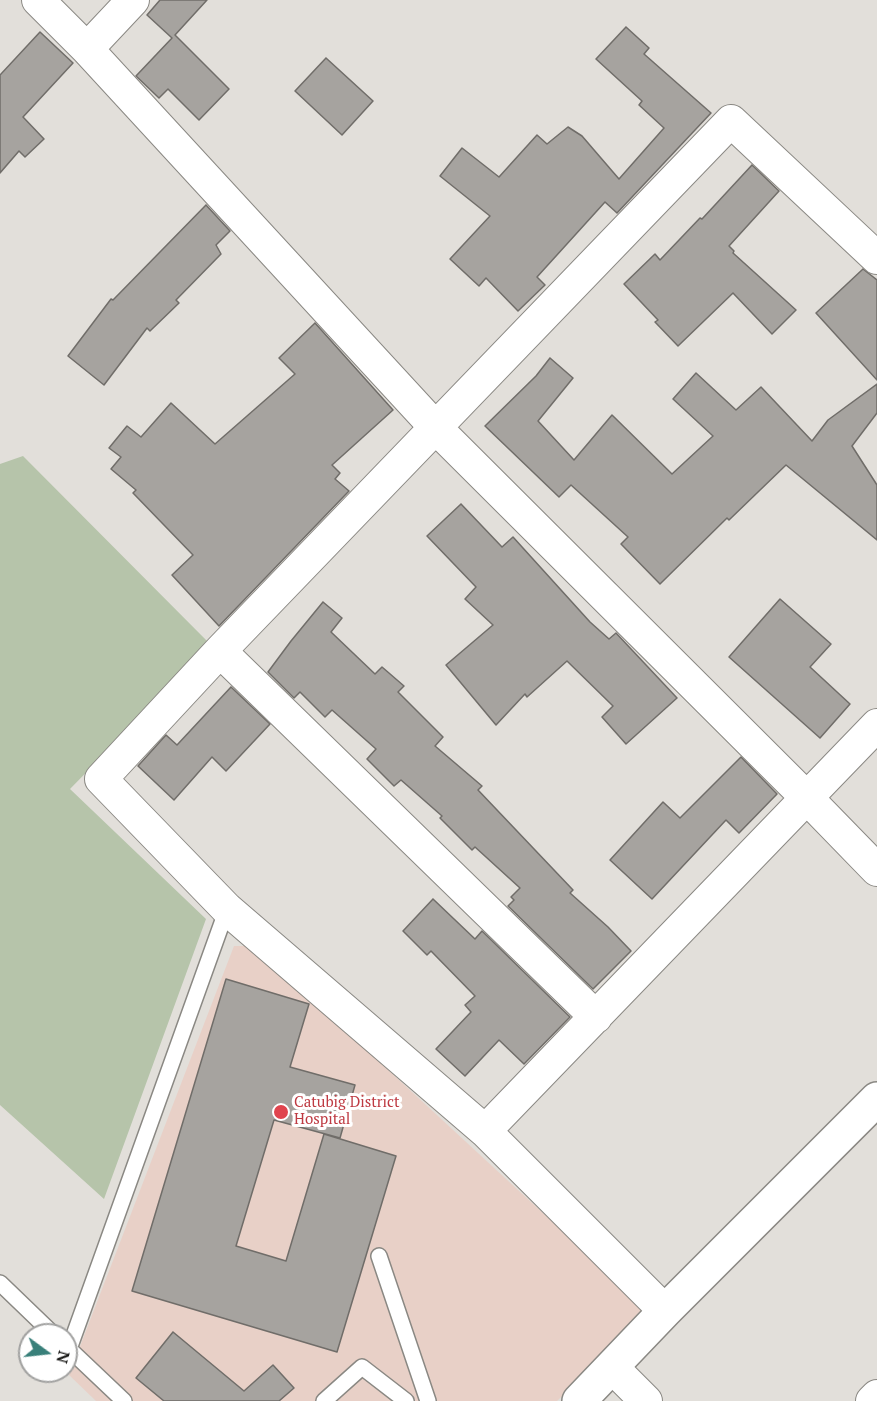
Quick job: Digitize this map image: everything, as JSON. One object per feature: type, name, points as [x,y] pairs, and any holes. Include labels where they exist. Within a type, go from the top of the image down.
[{"type":"street","points":[[38,0],[87,49],[436,428],[877,870]]},
{"type":"street","points":[[87,49],[133,0]]},
{"type":"street","points":[[665,1311],[485,1131],[227,909],[102,779],[220,651],[731,121],[877,258]]},
{"type":"street","points":[[220,651],[596,1017]]},
{"type":"street","points":[[485,1131],[877,725]]},
{"type":"street","points":[[579,1401],[665,1311],[877,1099]]},
{"type":"street","points":[[612,1368],[646,1401]]},
{"type":"street","points":[[872,1401],[877,1396]]},
{"type":"lane","points":[[76,1323],[227,909]]},
{"type":"lane","points":[[379,1256],[428,1401]]},
{"type":"lane","points":[[0,1283],[42,1323]]},
{"type":"lane","points":[[78,1358],[124,1401]]},
{"type":"lane","points":[[324,1401],[362,1366],[406,1401]]},
{"type":"shaded area","points":[[234,946],[254,946],[650,1312],[557,1401],[96,1401],[77,1383],[78,1352]]},
{"type":"green space","points":[[23,456],[211,645],[70,789],[206,919],[104,1199],[0,1105],[0,464]]},
{"type":"building","points":[[160,0],[207,0],[175,35],[229,89],[199,120],[168,89],[159,98],[136,76],[172,38],[147,15]]},
{"type":"building","points":[[626,27],[649,48],[644,54],[711,113],[617,213],[605,202],[537,277],[545,285],[518,311],[486,278],[479,286],[450,259],[490,216],[440,176],[462,148],[499,177],[537,135],[547,144],[568,127],[582,136],[619,179],[664,128],[639,105],[642,101],[596,59]]},
{"type":"building","points":[[40,32],[73,63],[23,117],[44,139],[25,157],[19,151],[0,173],[0,75]]},
{"type":"building","points":[[326,58],[373,101],[342,135],[295,91]]},
{"type":"building","points":[[752,165],[779,191],[729,246],[734,251],[733,253],[796,310],[772,334],[733,293],[678,346],[655,322],[658,320],[624,284],[655,254],[660,260]]},
{"type":"building","points":[[206,205],[230,231],[216,245],[221,254],[176,300],[179,303],[150,331],[147,328],[104,385],[68,356],[111,299],[113,300]]},
{"type":"building","points":[[863,269],[877,280],[877,380],[816,313]]},
{"type":"building","points":[[315,323],[393,410],[332,465],[340,473],[335,479],[349,491],[219,626],[172,575],[193,555],[133,493],[136,490],[111,469],[121,457],[109,448],[127,426],[141,437],[171,403],[215,444],[295,374],[279,358]]},
{"type":"building","points":[[550,358],[573,378],[538,421],[574,460],[612,415],[672,474],[713,436],[673,399],[696,373],[736,410],[761,387],[812,441],[828,420],[877,384],[877,413],[852,446],[877,485],[877,540],[786,465],[729,520],[727,518],[660,584],[621,544],[628,537],[571,485],[559,497],[485,426],[536,376]]},
{"type":"building","points":[[461,504],[502,547],[513,537],[590,622],[609,639],[616,633],[677,698],[626,744],[602,717],[613,706],[567,661],[527,697],[525,694],[496,725],[446,665],[493,625],[465,599],[476,587],[427,536]]},
{"type":"building","points":[[780,599],[831,644],[810,667],[850,704],[820,738],[729,657]]},
{"type":"building","points":[[323,602],[342,618],[331,632],[375,674],[382,667],[404,686],[398,692],[443,737],[435,746],[482,786],[478,790],[573,890],[570,893],[631,951],[593,989],[508,906],[514,900],[511,897],[520,888],[475,847],[472,850],[440,818],[442,816],[401,780],[394,786],[367,759],[376,749],[332,710],[325,717],[300,692],[294,698],[268,672]]},
{"type":"building","points":[[231,687],[270,724],[226,771],[212,757],[174,800],[138,766],[166,735],[177,745]]},
{"type":"building","points":[[741,757],[777,794],[739,833],[726,820],[652,899],[610,860],[663,802],[680,818]]},
{"type":"building","points":[[433,899],[475,939],[482,931],[570,1017],[524,1064],[499,1040],[465,1076],[436,1049],[471,1012],[465,1005],[475,996],[431,951],[427,955],[403,931]]},
{"type":"building","name":"Catubig District Hospital","points":[[226,979],[309,1004],[290,1067],[355,1085],[340,1138],[274,1120],[236,1246],[286,1261],[324,1134],[396,1156],[337,1352],[132,1291]]},
{"type":"building","points":[[173,1332],[244,1391],[273,1365],[294,1388],[279,1401],[164,1401],[136,1378]]},
{"type":"place","name":"Catubig District Hospital","points":[[281,1112]]}]
